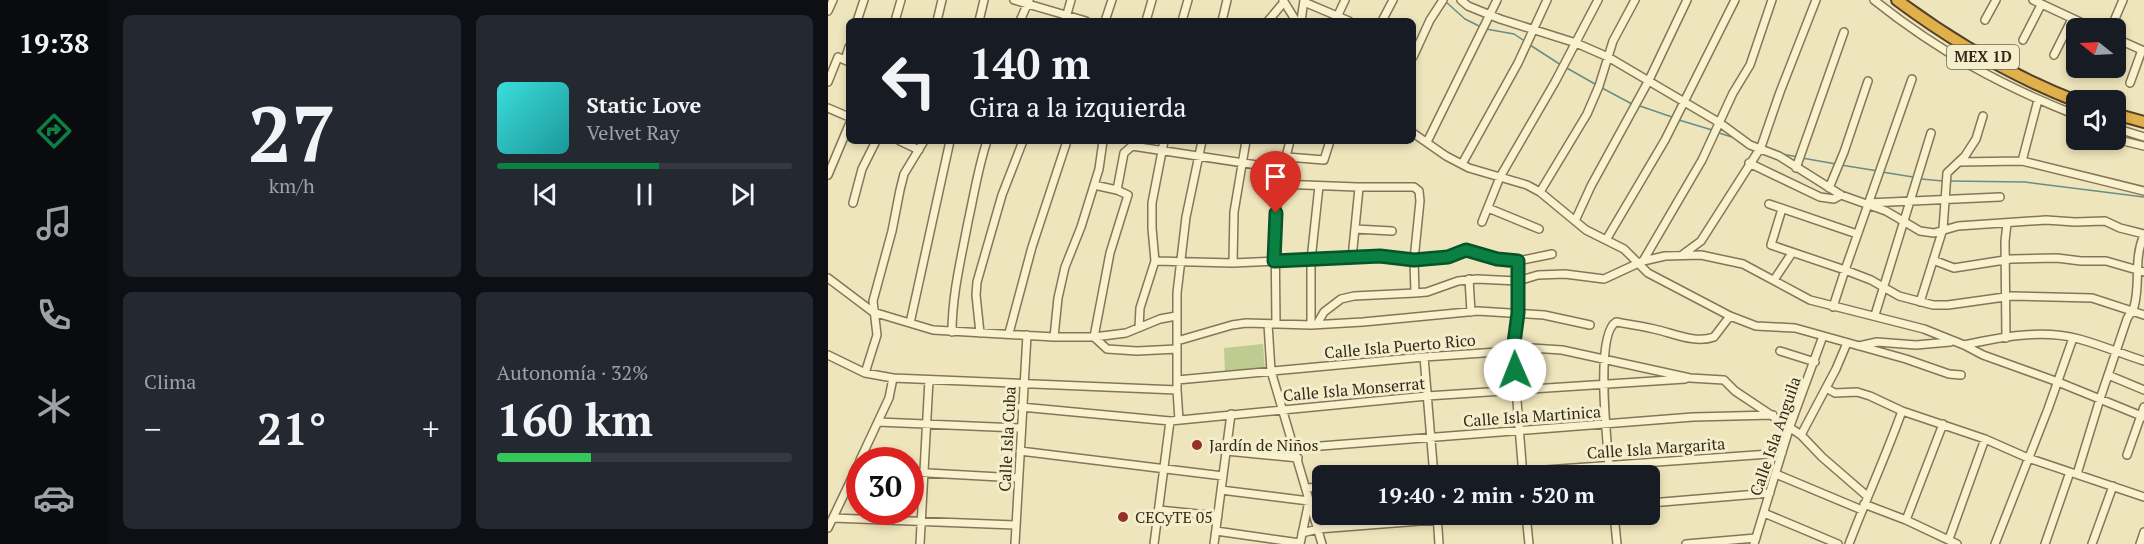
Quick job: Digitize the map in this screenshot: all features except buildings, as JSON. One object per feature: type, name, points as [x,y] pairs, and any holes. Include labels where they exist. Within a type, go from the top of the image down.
[{"type":"highway","name":"MEX 1D","points":[[1897,0],[1930,24],[1985,58],[2066,97]]},
{"type":"highway","points":[[2126,117],[2144,122]]},
{"type":"street","points":[[828,10],[833,0]]},
{"type":"street","points":[[858,18],[864,0]]},
{"type":"street","points":[[896,18],[901,0]]},
{"type":"street","points":[[938,18],[942,0]]},
{"type":"street","points":[[980,18],[984,0]]},
{"type":"street","points":[[1014,0],[1028,2],[1066,18],[1071,0]]},
{"type":"street","points":[[1106,18],[1112,0]]},
{"type":"street","points":[[1147,18],[1152,0]]},
{"type":"street","points":[[1183,18],[1188,0]]},
{"type":"street","points":[[1223,18],[1227,0]]},
{"type":"street","points":[[1338,15],[1345,0]]},
{"type":"street","points":[[1384,18],[1393,0]]},
{"type":"street","points":[[1416,50],[1430,20],[1443,0]]},
{"type":"street","points":[[1461,0],[1468,6],[1490,15],[1608,57],[1720,123],[1758,149],[1779,156],[1841,195],[1866,203],[1926,233],[1958,226],[2038,220],[2075,222],[2098,220],[2144,235],[2137,255],[2140,271],[2133,310],[2127,320],[2074,473],[2045,544]]},
{"type":"street","points":[[1427,142],[1497,0]]},
{"type":"street","points":[[1462,164],[1518,63],[1547,0]]},
{"type":"street","points":[[1482,222],[1500,177],[1576,44],[1598,0]]},
{"type":"street","points":[[1540,192],[1587,114],[1599,86],[1613,41],[1635,0]]},
{"type":"street","points":[[1575,221],[1591,186],[1649,80],[1687,0]]},
{"type":"street","points":[[1606,240],[1665,140],[1735,0]]},
{"type":"street","points":[[1641,262],[1702,160],[1733,93],[1750,65],[1772,0]]},
{"type":"street","points":[[1682,255],[1701,241],[1758,149],[1816,0]]},
{"type":"street","points":[[1874,0],[1928,41],[1995,80],[2066,111]]},
{"type":"street","points":[[1985,20],[1996,0]]},
{"type":"street","points":[[2116,18],[2124,0]]},
{"type":"street","points":[[1270,18],[1283,1],[1294,18]]},
{"type":"street","points":[[1301,18],[1304,1],[1344,18]]},
{"type":"street","points":[[2023,39],[2036,1],[2070,18]]},
{"type":"street","points":[[1021,18],[1028,2]]},
{"type":"street","points":[[2054,55],[2066,31]]},
{"type":"street","points":[[1796,168],[1844,32]]},
{"type":"street","points":[[2126,43],[2143,51],[2130,82]]},
{"type":"street","points":[[828,82],[836,59],[840,57],[846,60]]},
{"type":"street","points":[[1833,308],[1866,203],[1912,79]]},
{"type":"street","points":[[1829,188],[1868,81]]},
{"type":"street","points":[[2022,161],[2038,100]]},
{"type":"street","points":[[828,108],[846,116]]},
{"type":"street","points":[[1920,302],[1943,229],[1947,173],[1959,162],[1976,139],[1983,116]]},
{"type":"street","points":[[2126,131],[2144,137]]},
{"type":"street","points":[[828,175],[846,133]]},
{"type":"street","points":[[1875,315],[1931,133]]},
{"type":"street","points":[[1416,135],[1462,164],[1527,185],[1540,192],[1592,234],[1624,249],[1641,262],[1648,273],[1730,316],[1755,326],[1795,328],[1906,359],[1949,374],[1961,375]]},
{"type":"street","points":[[2126,142],[2144,146]]},
{"type":"street","points":[[853,203],[862,169],[874,144]]},
{"type":"street","points":[[906,144],[919,150]]},
{"type":"street","points":[[865,373],[866,364],[876,342],[877,328],[873,301],[892,231],[904,174],[922,144]]},
{"type":"street","points":[[910,323],[949,144]]},
{"type":"street","points":[[952,332],[958,268],[980,162],[986,144]]},
{"type":"street","points":[[980,333],[977,282],[1002,195],[1022,144]]},
{"type":"street","points":[[1009,333],[1032,247],[1066,144]]},
{"type":"street","points":[[1054,337],[1058,298],[1065,267],[1081,227],[1099,169],[1103,144]]},
{"type":"street","points":[[1139,327],[1140,308],[1155,261],[1152,203],[1163,144]]},
{"type":"street","points":[[1179,420],[1176,315],[1186,217],[1201,144]]},
{"type":"street","points":[[1233,263],[1234,212],[1246,144]]},
{"type":"street","points":[[1289,144],[1280,184],[1275,229],[1271,370],[1322,544]]},
{"type":"street","points":[[1287,157],[1324,160],[1329,144]]},
{"type":"street","points":[[1117,190],[1124,153],[1132,146],[1283,169]]},
{"type":"street","points":[[1959,162],[2022,161],[2144,191]]},
{"type":"street","points":[[1749,163],[1820,197],[1834,199],[1841,195]]},
{"type":"street","points":[[1280,184],[1414,187],[1419,191],[1414,260],[1415,294]]},
{"type":"street","points":[[1094,185],[1126,192],[1128,195],[1110,253],[1094,337]]},
{"type":"street","points":[[1314,325],[1311,260],[1319,186]]},
{"type":"street","points":[[1352,258],[1360,191],[1357,187]]},
{"type":"street","points":[[1866,203],[2000,197]]},
{"type":"street","points":[[1769,204],[1857,234]]},
{"type":"street","points":[[1488,208],[1539,229]]},
{"type":"street","points":[[1782,208],[1771,244],[1845,270],[1883,286],[1899,296],[1933,305],[2007,298],[2092,298],[2144,315]]},
{"type":"street","points":[[2006,338],[2007,224]]},
{"type":"street","points":[[1355,229],[1392,231]]},
{"type":"street","points":[[1155,261],[1233,263],[1380,256],[1414,260],[1448,257],[1466,250],[1497,259],[1518,261],[1552,254]]},
{"type":"street","points":[[1774,280],[1792,253]]},
{"type":"street","points":[[1314,325],[1324,312],[1341,299],[1354,296],[1415,294],[1469,279],[1518,281],[1538,274],[1565,274],[1604,279],[1641,262],[1665,256],[1701,255],[1743,264],[1810,300],[1833,308],[1875,315],[1924,329],[1964,345],[1983,356],[2058,382],[2142,417]]},
{"type":"street","points":[[1933,260],[1954,268],[2006,259],[2050,258],[2100,261],[2140,271]]},
{"type":"street","points":[[1518,261],[1518,313],[1513,351],[1522,465]]},
{"type":"street","points":[[828,278],[873,312],[925,329],[952,332],[1094,337],[1126,333],[1176,315]]},
{"type":"street","points":[[1469,279],[1471,312]]},
{"type":"street","points":[[1094,337],[1107,349],[1137,351],[1177,345],[1232,324],[1314,325],[1402,320],[1471,312],[1518,313],[1564,318],[1590,325]]},
{"type":"street","points":[[1609,465],[1603,359],[1606,339],[1613,323],[1637,325],[1690,339],[1711,339],[1730,316]]},
{"type":"street","points":[[1964,345],[2031,334],[2073,338],[2144,362]]},
{"type":"street","name":"Calle Isla Cuba","points":[[1015,544],[1027,335]]},
{"type":"street","name":"Calle Isla Anguila","points":[[1755,541],[1790,426],[1823,336]]},
{"type":"street","points":[[1995,544],[2073,338]]},
{"type":"street","points":[[1858,346],[1877,342],[1917,345],[1952,342]]},
{"type":"street","points":[[1801,435],[1847,343]]},
{"type":"street","name":"Calle Isla Puerto Rico","points":[[1177,380],[1532,348],[1562,350],[1690,378],[1724,380],[1735,391],[1790,426],[1867,496]]},
{"type":"street","points":[[1780,351],[1815,362]]},
{"type":"street","points":[[828,355],[865,373],[893,378],[1177,390]]},
{"type":"street","points":[[1424,357],[1433,465]]},
{"type":"street","points":[[2108,375],[2144,390]]},
{"type":"street","points":[[866,447],[889,398],[893,378]]},
{"type":"street","name":"Calle Isla Monserrat","points":[[1022,408],[1170,421],[1427,396],[1690,378]]},
{"type":"street","points":[[929,380],[924,472],[1018,478]]},
{"type":"street","points":[[1826,388],[1834,393],[1857,392],[1902,411],[1985,438],[2028,458],[2144,497]]},
{"type":"street","points":[[2127,455],[2144,407]]},
{"type":"street","points":[[1849,544],[1867,496],[1888,452],[1902,411]]},
{"type":"street","points":[[1214,544],[1231,414]]},
{"type":"street","name":"Calle Isla Martinica","points":[[1294,448],[1693,417],[1773,415]]},
{"type":"street","points":[[1154,544],[1170,421]]},
{"type":"street","points":[[878,422],[1020,428]]},
{"type":"street","points":[[1906,520],[1943,423]]},
{"type":"street","points":[[1949,539],[1985,438]]},
{"type":"street","points":[[1020,451],[1223,476]]},
{"type":"street","points":[[1226,452],[1298,458]]},
{"type":"street","name":"Calle Isla Margarita","points":[[1609,465],[1782,453]]},
{"type":"street","points":[[1776,474],[1863,507],[1906,520],[1957,544]]},
{"type":"street","points":[[2092,544],[2113,486]]},
{"type":"street","points":[[1306,488],[1312,488]]},
{"type":"street","points":[[1221,490],[1309,501]]},
{"type":"street","points":[[828,528],[846,492]]},
{"type":"street","points":[[1660,502],[1770,493]]},
{"type":"street","points":[[1216,531],[1300,543],[1309,501]]},
{"type":"street","points":[[1158,510],[1218,516]]},
{"type":"street","points":[[1764,513],[1838,544]]},
{"type":"street","points":[[833,518],[846,519]]},
{"type":"street","points":[[924,522],[1015,525]]},
{"type":"street","points":[[920,544],[922,525]]},
{"type":"street","points":[[1302,532],[1358,525]]},
{"type":"street","points":[[1438,525],[1439,544]]},
{"type":"street","points":[[1527,525],[1529,544]]},
{"type":"street","points":[[1615,525],[1617,544]]},
{"type":"street","points":[[2140,544],[2144,532]]},
{"type":"street","points":[[1686,544],[1755,541]]},
{"type":"green space","points":[[1263,344],[1265,369],[1225,374],[1224,348]]},
{"type":"waterway","points":[[1446,2],[1465,19],[1481,27]]},
{"type":"waterway","points":[[1486,29],[1514,34],[1526,42]]},
{"type":"waterway","points":[[1530,45],[1561,65]]},
{"type":"waterway","points":[[1565,67],[1595,84]]},
{"type":"waterway","points":[[1602,88],[1632,104]]},
{"type":"waterway","points":[[1637,105],[1672,117]]},
{"type":"waterway","points":[[1679,120],[1712,130]]},
{"type":"waterway","points":[[1716,132],[1735,138]]},
{"type":"waterway","points":[[1782,154],[1798,157]]},
{"type":"waterway","points":[[1802,158],[1836,164]]},
{"type":"waterway","points":[[1841,165],[1878,171]]},
{"type":"waterway","points":[[1882,172],[1913,177]]},
{"type":"waterway","points":[[1921,179],[1943,181]]},
{"type":"waterway","points":[[1950,181],[2025,182],[2144,197]]},
{"type":"place","name":"Jardín de Niños","points":[[1197,445]]},
{"type":"place","name":"CECyTE 05","points":[[1123,517]]},
{"type":"route","points":[[1276,213],[1274,261],[1380,256],[1414,260],[1448,257],[1466,250],[1497,259],[1518,261],[1518,313],[1513,351],[1515,370]]}]
